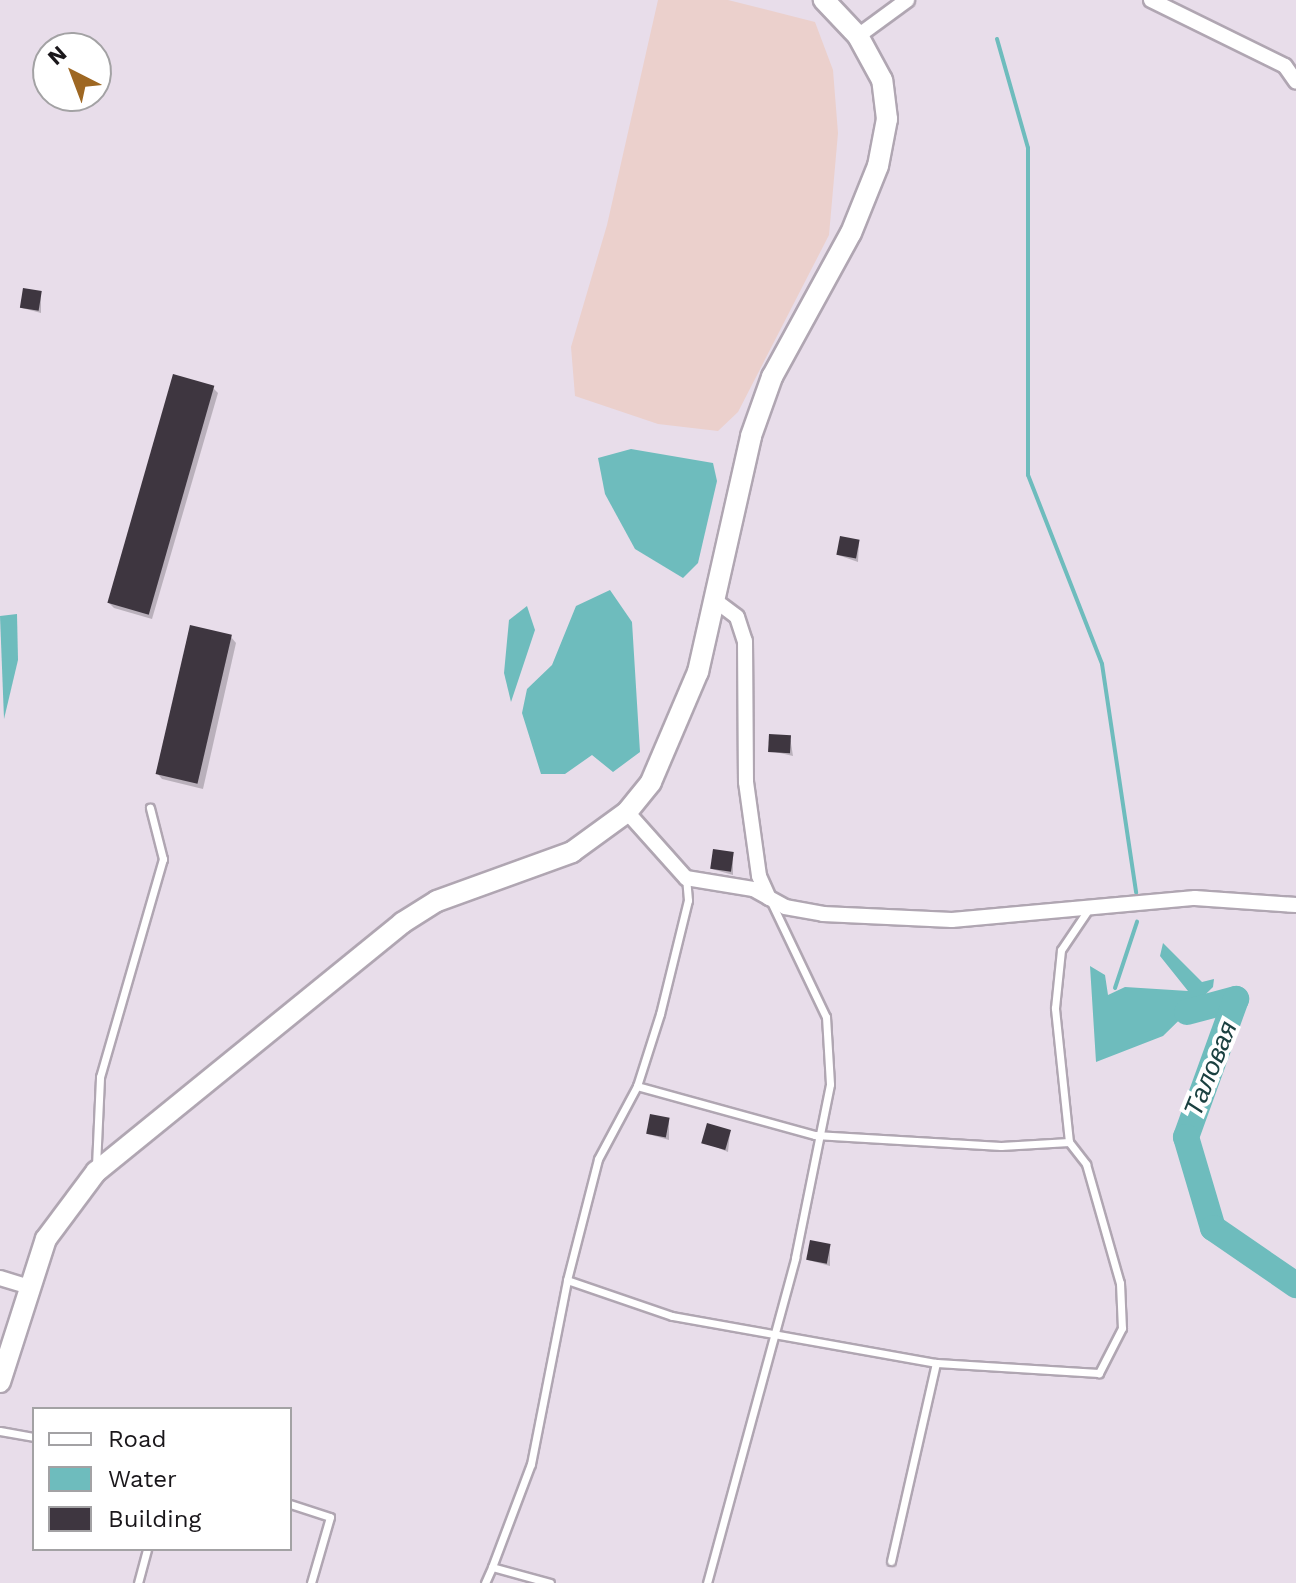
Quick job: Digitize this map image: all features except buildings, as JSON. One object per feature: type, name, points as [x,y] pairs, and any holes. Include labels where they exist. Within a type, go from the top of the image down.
[{"type":"main road","points":[[0,1382],[26,1286],[46,1239],[96,1172],[402,923],[437,901],[572,852],[627,812],[682,722],[716,601],[751,436],[772,377],[851,233],[878,166],[887,119],[882,80],[858,36],[824,0]]},
{"type":"street","points":[[858,36],[907,0]]},
{"type":"street","points":[[1151,0],[1290,63],[1296,82]]},
{"type":"street","points":[[716,601],[737,617],[745,641],[746,782],[759,876],[769,898]]},
{"type":"street","points":[[627,812],[686,878],[823,914],[952,920],[1108,903],[1195,898],[1296,905]]},
{"type":"street","points":[[0,1278],[26,1286]]},
{"type":"lane","points":[[96,1172],[100,1077],[163,859],[150,808]]},
{"type":"lane","points":[[485,1583],[531,1464],[567,1280],[598,1159],[637,1086],[674,962],[686,878]]},
{"type":"lane","points":[[707,1583],[775,1330],[810,1188],[815,1135],[830,1084],[826,1017],[769,898]]},
{"type":"lane","points":[[567,1280],[672,1316],[775,1330],[936,1363],[1099,1373],[1122,1328],[1120,1283],[1086,1164],[1069,1142],[1055,1008],[1061,950],[1079,919],[1108,903]]},
{"type":"lane","points":[[637,1086],[815,1135],[1001,1146],[1069,1142]]},
{"type":"lane","points":[[891,1561],[936,1363]]},
{"type":"lane","points":[[0,1431],[32,1437]]},
{"type":"lane","points":[[292,1505],[330,1517],[311,1583]]},
{"type":"lane","points":[[138,1583],[146,1551]]},
{"type":"lane","points":[[492,1567],[550,1583]]},
{"type":"shaded area","points":[[658,0],[728,0],[815,22],[833,70],[838,133],[829,235],[738,412],[718,431],[658,424],[575,396],[571,347],[607,225]]},
{"type":"water","points":[[631,449],[713,463],[717,481],[698,563],[683,578],[635,549],[605,494],[598,458]]},
{"type":"water","points":[[610,590],[632,622],[640,752],[613,772],[592,755],[565,774],[541,774],[522,713],[527,689],[552,665],[576,606]]},
{"type":"water","points":[[527,606],[535,630],[511,702],[504,673],[509,620]]},
{"type":"water","points":[[17,614],[18,660],[4,719],[0,616]]},
{"type":"water","points":[[1163,943],[1202,982],[1214,979],[1213,987],[1163,1036],[1096,1062],[1090,966],[1105,975],[1108,995],[1125,987],[1188,991],[1160,956]]},
{"type":"waterway","points":[[997,39],[1028,148],[1028,475],[1102,664],[1136,892]]},
{"type":"waterway","points":[[1115,988],[1137,922]]},
{"type":"waterway","name":"Таловая","points":[[1187,1012],[1236,999],[1186,1137],[1213,1228],[1296,1285]]}]
